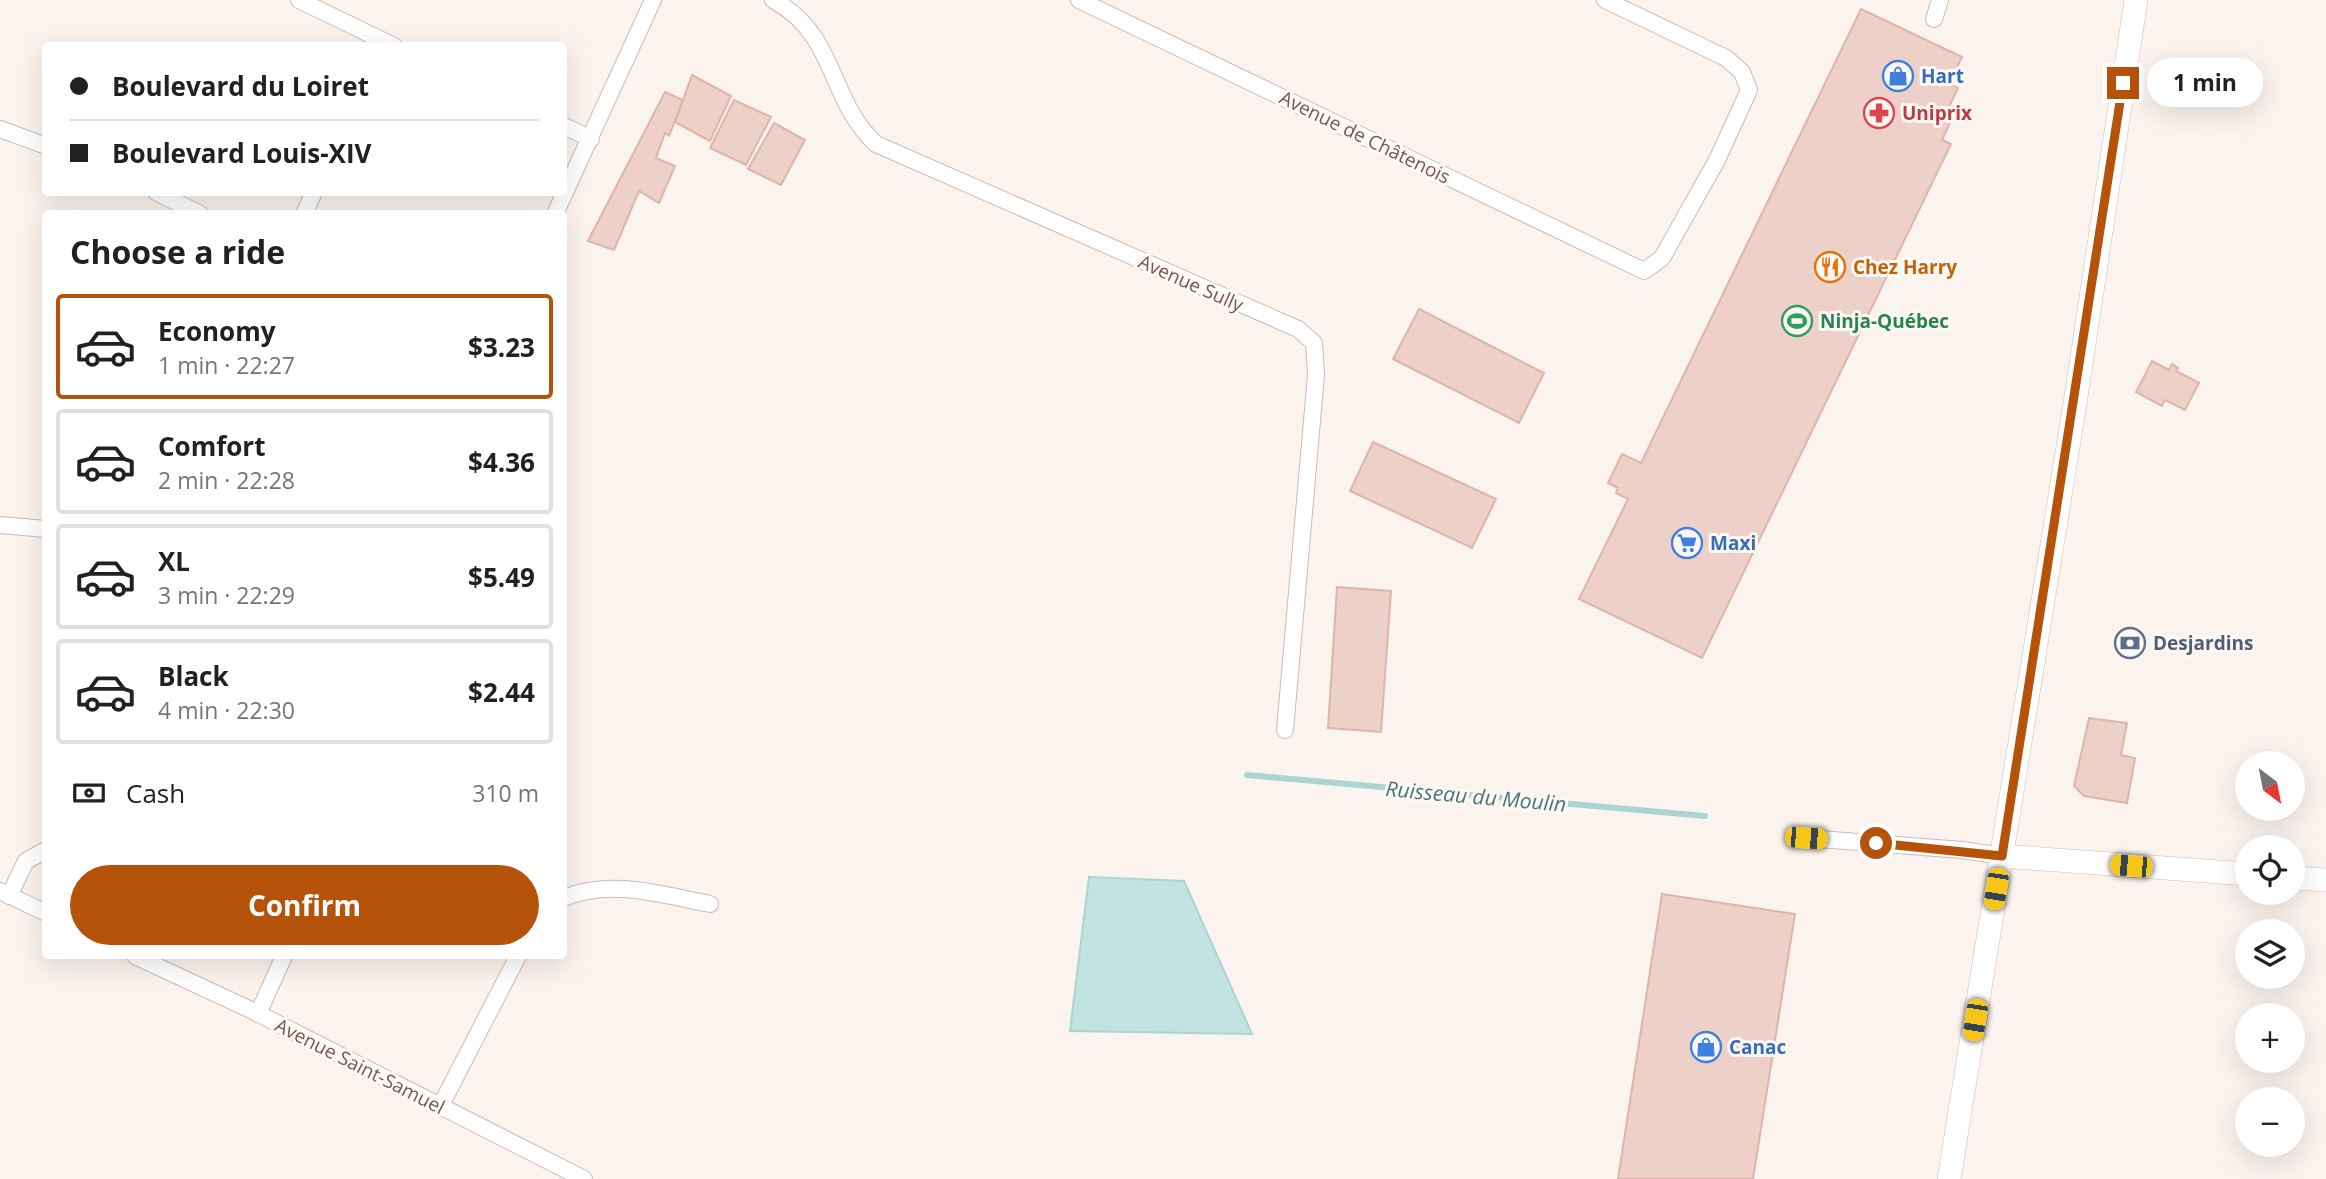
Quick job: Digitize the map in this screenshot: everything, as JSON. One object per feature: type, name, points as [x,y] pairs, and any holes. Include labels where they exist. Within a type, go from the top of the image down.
[{"type":"main road","points":[[1949,1179],[2087,326],[2136,0]]},
{"type":"main road","points":[[2002,856],[2235,873]]},
{"type":"main road","points":[[2305,878],[2326,880]]},
{"type":"street","points":[[299,0],[384,42]]},
{"type":"street","points":[[567,189],[653,0]]},
{"type":"street","name":"Avenue Sully","points":[[773,0],[798,17],[813,34],[823,49],[850,114],[860,130],[876,144],[1298,329],[1314,343],[1316,375],[1285,730]]},
{"type":"street","name":"Avenue de Châtenois","points":[[1079,0],[1644,271],[1662,258],[1683,222],[1717,160],[1749,90],[1742,72],[1726,58],[1605,0]]},
{"type":"street","points":[[1934,19],[1940,0]]},
{"type":"street","points":[[567,127],[591,139]]},
{"type":"street","points":[[0,129],[42,145]]},
{"type":"street","points":[[164,196],[192,210]]},
{"type":"street","points":[[0,525],[42,529]]},
{"type":"street","points":[[1806,838],[1962,850],[2002,856]]},
{"type":"street","points":[[42,852],[26,860],[5,893],[42,911]]},
{"type":"street","points":[[567,897],[593,889],[636,890],[710,904]]},
{"type":"street","name":"Avenue Saint-Samuel","points":[[141,959],[258,1014],[584,1179]]},
{"type":"street","points":[[258,1014],[283,959]]},
{"type":"street","points":[[440,1107],[516,959]]},
{"type":"water","points":[[1089,877],[1184,881],[1252,1034],[1070,1031]]},
{"type":"building","points":[[1861,9],[1962,57],[1949,84],[1958,88],[1946,113],[1953,116],[1942,140],[1951,144],[1702,658],[1579,599],[1628,499],[1616,493],[1618,488],[1608,483],[1622,454],[1641,463]]},
{"type":"building","points":[[692,75],[731,96],[710,141],[675,122]]},
{"type":"building","points":[[665,92],[683,100],[669,136],[665,133],[656,158],[675,166],[659,203],[639,191],[614,250],[588,241]]},
{"type":"building","points":[[734,100],[771,117],[746,165],[710,148]]},
{"type":"building","points":[[774,123],[805,140],[781,185],[748,169]]},
{"type":"building","points":[[1419,309],[1544,373],[1519,423],[1393,359]]},
{"type":"building","points":[[2152,361],[2169,370],[2172,364],[2178,368],[2176,371],[2199,383],[2185,410],[2165,400],[2162,406],[2136,392]]},
{"type":"building","points":[[1373,442],[1496,499],[1472,548],[1350,491]]},
{"type":"building","points":[[1337,587],[1391,591],[1381,732],[1328,728]]},
{"type":"building","points":[[2089,718],[2127,723],[2121,755],[2135,758],[2127,803],[2084,796],[2074,786]]},
{"type":"building","name":"Canac","points":[[1662,894],[1795,914],[1753,1179],[1618,1179]]},
{"type":"waterway","name":"Ruisseau du Moulin","points":[[1247,775],[1705,816]]},
{"type":"place","name":"Hart","points":[[1898,76]]},
{"type":"place","name":"Uniprix","points":[[1879,113]]},
{"type":"place","name":"Chez Harry","points":[[1830,267]]},
{"type":"place","name":"Ninja-Québec","points":[[1797,321]]},
{"type":"place","name":"Maxi","points":[[1687,543]]},
{"type":"place","name":"Desjardins","points":[[2130,643]]},
{"type":"place","name":"Canac","points":[[1706,1047]]},
{"type":"route","points":[[1876,843],[2002,856],[2028,681],[2074,410],[2123,83]]}]
